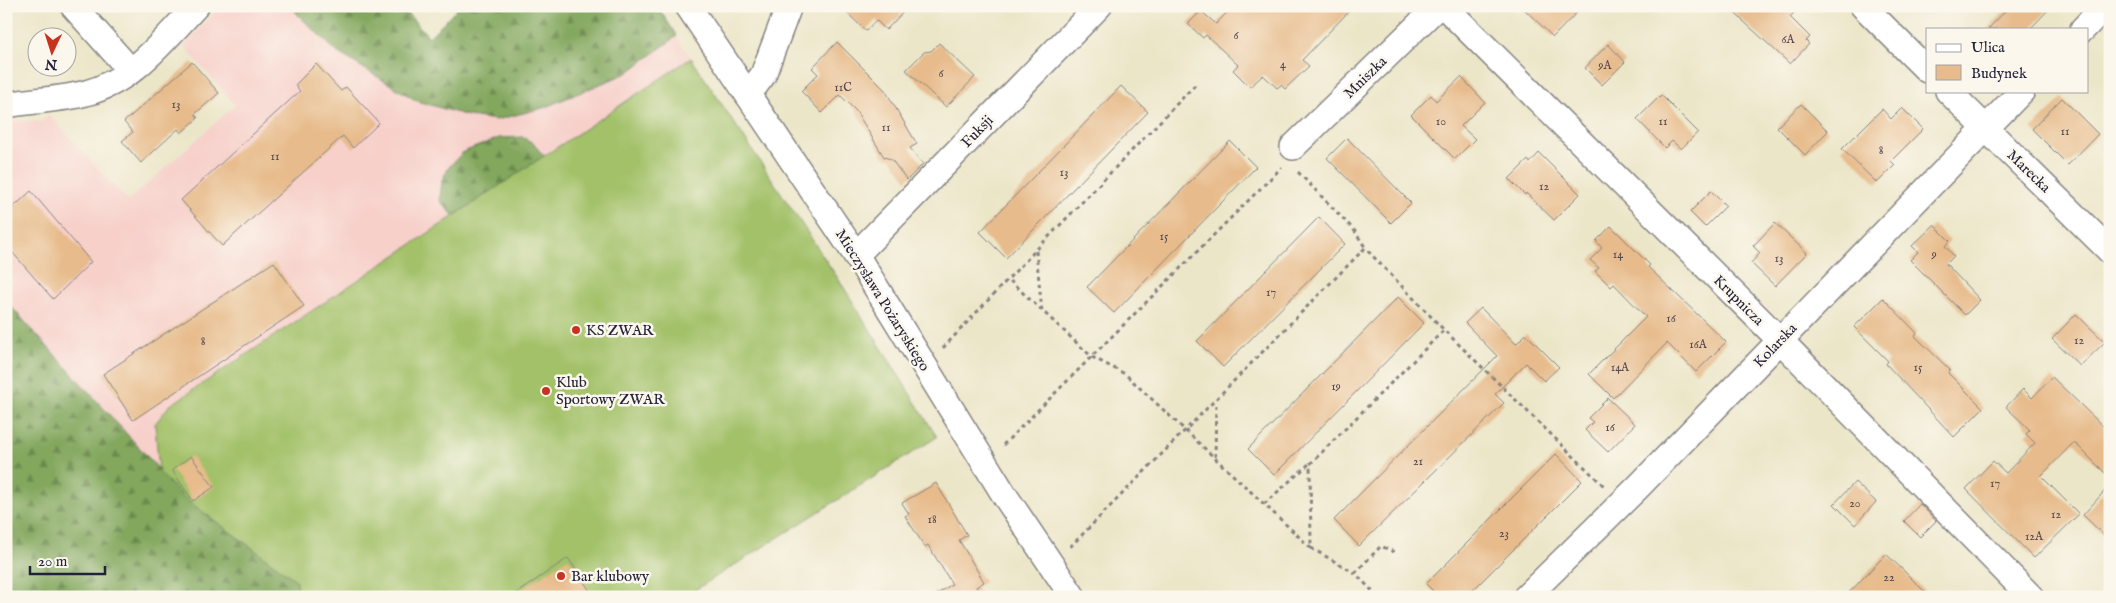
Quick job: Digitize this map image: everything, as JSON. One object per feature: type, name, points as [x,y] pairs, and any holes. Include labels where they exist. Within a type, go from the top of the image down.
[{"type":"street","points":[[73,6],[131,71]]},
{"type":"street","points":[[6,105],[86,94],[107,86],[131,71],[196,6]]},
{"type":"street","name":"Mieczysława Pożaryskiego","points":[[688,6],[856,255],[1000,488],[1073,597]]},
{"type":"street","points":[[748,95],[763,74],[789,6]]},
{"type":"street","name":"Fuksji","points":[[856,255],[1099,6]]},
{"type":"street","name":"Mniszka","points":[[1292,159],[1438,6]]},
{"type":"street","name":"Krupnicza","points":[[1444,6],[1780,340],[2031,597]]},
{"type":"street","points":[[1863,6],[1926,69]]},
{"type":"street","points":[[2084,28],[2105,6]]},
{"type":"street","name":"Marecka","points":[[1949,92],[2110,251]]},
{"type":"street","name":"Kolarska","points":[[1526,597],[1638,487],[2021,92]]},
{"type":"path","points":[[936,355],[1195,85]]},
{"type":"path","points":[[999,450],[1292,159],[1354,230],[1365,248],[1444,330],[1621,502]]},
{"type":"path","points":[[1068,550],[1365,248]]},
{"type":"path","points":[[1036,250],[1042,312]]},
{"type":"path","points":[[1008,279],[1092,357],[1125,374],[1311,548],[1356,573],[1378,597]]},
{"type":"path","points":[[1264,504],[1310,464],[1444,330]]},
{"type":"path","points":[[1215,458],[1216,401]]},
{"type":"path","points":[[1310,464],[1311,548]]},
{"type":"path","points":[[1356,573],[1381,546],[1394,552]]},
{"type":"shaded area","points":[[220,6],[401,6],[429,37],[460,6],[657,6],[691,58],[169,406],[155,424],[159,472],[6,301],[6,122],[43,121],[48,114],[128,201],[235,105],[184,46]]},
{"type":"green space","points":[[293,6],[401,6],[429,37],[460,6],[657,6],[677,36],[627,73],[543,108],[496,120],[468,116],[417,101],[337,52],[297,14]]},
{"type":"green space","name":"KS ZWAR","points":[[691,58],[839,280],[937,437],[684,597],[297,597],[297,581],[187,500],[159,472],[155,424],[169,406]]},
{"type":"green space","points":[[523,137],[533,143],[544,156],[454,216],[440,201],[442,180],[449,167],[463,152],[499,138]]},
{"type":"green space","points":[[6,301],[187,500],[297,581],[297,597],[6,597]]},
{"type":"building","points":[[840,6],[909,6],[886,30],[876,20],[866,31]]},
{"type":"building","points":[[1233,6],[1354,6],[1302,60],[1309,66],[1285,89],[1281,85],[1277,88],[1263,75],[1250,87],[1233,70],[1238,65],[1206,35],[1203,38],[1188,24],[1201,11],[1216,24]]},
{"type":"building","points":[[1521,6],[1583,6],[1553,37]]},
{"type":"building","points":[[1727,6],[1800,6],[1790,17],[1810,37],[1806,41],[1809,44],[1790,64]]},
{"type":"building","points":[[2010,6],[2052,6],[2031,28],[1989,28]]},
{"type":"building","points":[[837,42],[885,90],[917,144],[910,148],[923,164],[907,180],[891,159],[884,157],[856,111],[840,95],[822,113],[801,91],[818,74],[812,68]]},
{"type":"building","points":[[939,43],[975,77],[946,107],[906,70],[924,52],[931,51]]},
{"type":"building","points":[[1608,44],[1625,62],[1602,85],[1585,68]]},
{"type":"building","points":[[192,62],[219,93],[195,114],[198,118],[181,133],[178,129],[141,163],[122,141],[133,132],[124,122]]},
{"type":"building","points":[[316,64],[341,91],[346,87],[379,123],[353,148],[343,136],[222,246],[181,200],[300,91],[295,85]]},
{"type":"building","points":[[1461,77],[1485,102],[1461,126],[1475,139],[1455,159],[1411,115],[1431,95],[1436,101]]},
{"type":"building","points":[[1121,86],[1148,112],[1006,258],[980,232]]},
{"type":"building","points":[[1661,95],[1698,132],[1681,149],[1672,141],[1665,148],[1637,119]]},
{"type":"building","points":[[2062,98],[2098,134],[2068,165],[2032,129]]},
{"type":"building","points":[[1801,104],[1828,131],[1805,155],[1777,127]]},
{"type":"building","points":[[1902,108],[1923,129],[1891,161],[1895,165],[1877,183],[1842,149],[1882,109],[1891,119]]},
{"type":"building","points":[[1347,138],[1411,203],[1391,223],[1327,158]]},
{"type":"building","points":[[1230,141],[1256,167],[1114,313],[1087,287]]},
{"type":"building","points":[[1539,153],[1580,194],[1554,220],[1509,179],[1528,160],[1530,163]]},
{"type":"building","points":[[31,191],[91,262],[53,299],[6,245],[6,214]]},
{"type":"building","points":[[1711,191],[1726,206],[1705,227],[1690,212]]},
{"type":"building","points":[[1319,217],[1345,244],[1223,367],[1197,341]]},
{"type":"building","points":[[1775,223],[1807,253],[1775,286],[1751,263],[1760,253],[1753,246]]},
{"type":"building","points":[[1934,225],[1950,241],[1945,246],[1954,256],[1946,264],[1980,300],[1965,315],[1910,260],[1918,252],[1912,246]]},
{"type":"building","points":[[1611,226],[1650,265],[1648,267],[1726,342],[1696,372],[1667,343],[1613,398],[1589,374],[1646,317],[1614,284],[1611,287],[1595,271],[1599,268],[1590,260],[1602,248],[1596,241]]},
{"type":"building","points":[[274,262],[304,306],[133,420],[103,374]]},
{"type":"building","points":[[1398,297],[1424,323],[1274,475],[1248,449]]},
{"type":"building","points":[[1883,298],[1917,333],[1915,336],[1950,370],[1948,373],[1983,408],[1954,437],[1886,364],[1888,361],[1854,327]]},
{"type":"building","points":[[1481,308],[1516,344],[1526,334],[1559,367],[1544,381],[1526,363],[1495,394],[1504,403],[1359,546],[1334,520],[1497,356],[1465,323]]},
{"type":"building","points":[[2076,314],[2105,342],[2080,366],[2052,339]]},
{"type":"building","points":[[2052,377],[2110,433],[2110,478],[2074,442],[2041,476],[2079,514],[2034,558],[1966,489],[1993,461],[2006,473],[2035,443],[2026,434],[2030,430],[2006,407],[2023,389],[2032,398]]},
{"type":"building","points":[[1608,398],[1635,424],[1608,452],[1585,430],[1593,422],[1588,418]]},
{"type":"building","points":[[1556,454],[1582,481],[1466,597],[1439,597],[1426,584]]},
{"type":"building","points":[[191,456],[214,487],[193,501],[172,470]]},
{"type":"building","points":[[1855,482],[1876,502],[1855,525],[1834,504]]},
{"type":"building","points":[[936,483],[967,535],[959,540],[984,582],[976,587],[983,597],[933,597],[952,584],[928,545],[925,547],[905,516],[909,514],[902,503]]},
{"type":"building","points":[[2110,485],[2110,541],[2083,515]]},
{"type":"building","points":[[1920,504],[1936,521],[1920,537],[1904,521]]},
{"type":"building","points":[[1886,554],[1903,570],[1930,597],[1845,597]]},
{"type":"building","name":"Bar klubowy","points":[[568,558],[594,597],[511,597]]},
{"type":"place","name":"KS ZWAR","points":[[576,330]]},
{"type":"place","name":"Klub Sportowy ZWAR","points":[[546,391]]},
{"type":"place","name":"Bar klubowy","points":[[561,576]]}]
